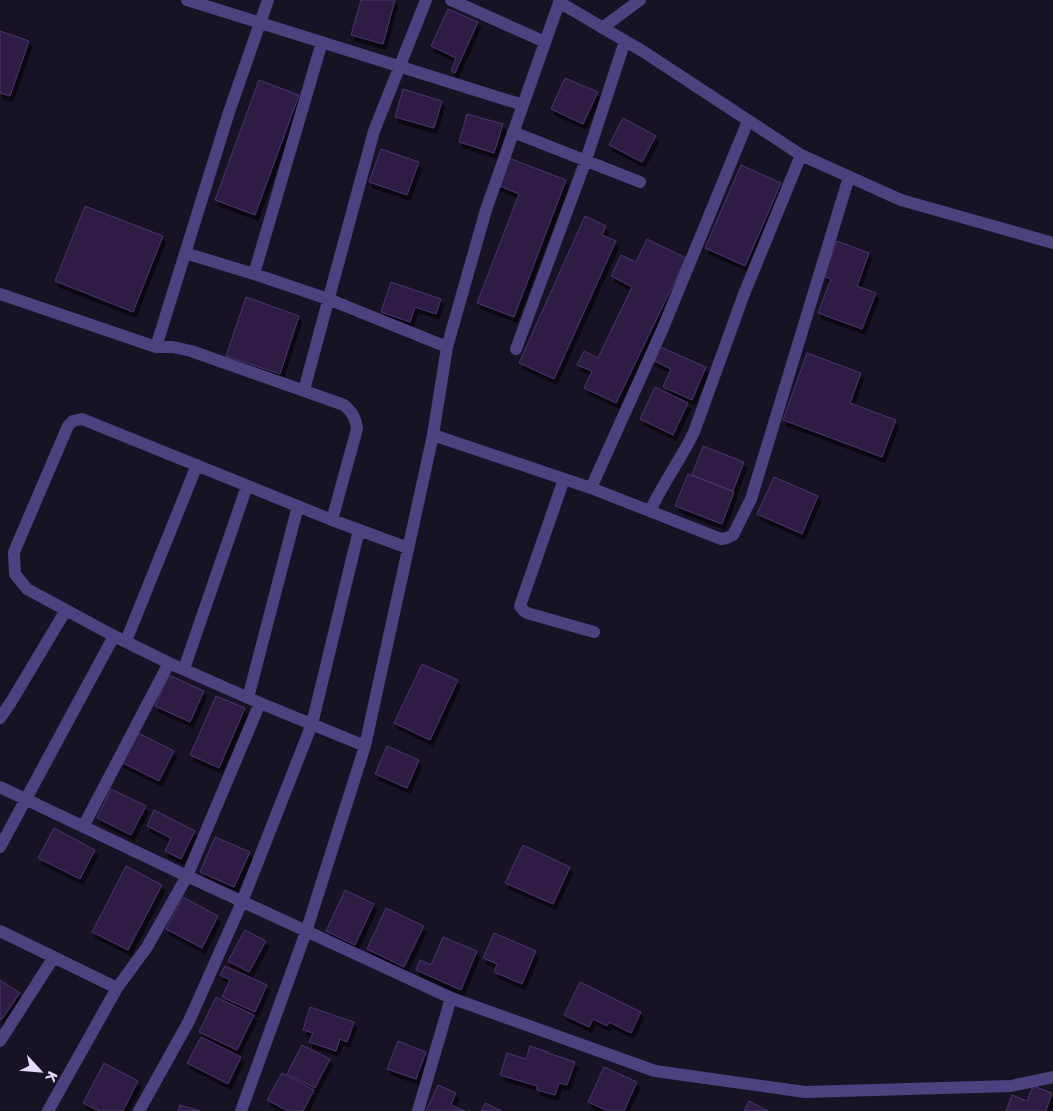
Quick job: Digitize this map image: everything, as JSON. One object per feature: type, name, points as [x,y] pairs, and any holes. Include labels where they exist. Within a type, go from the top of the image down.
[{"type":"street","points":[[187,0],[523,105]]},
{"type":"street","points":[[156,346],[228,115],[268,0]]},
{"type":"street","points":[[304,390],[374,131],[426,0]]},
{"type":"street","points":[[451,0],[545,42]]},
{"type":"street","points":[[602,28],[640,0]]},
{"type":"street","points":[[241,1111],[306,932],[365,746],[433,435],[447,347],[486,210],[559,1],[644,52],[801,155],[901,200],[1053,243]]},
{"type":"street","points":[[516,349],[586,160],[625,41]]},
{"type":"street","points":[[254,274],[322,42]]},
{"type":"street","points":[[591,488],[663,328],[748,121]]},
{"type":"street","points":[[513,132],[640,182]]},
{"type":"street","points":[[650,511],[694,432],[744,294],[801,155]]},
{"type":"street","points":[[433,435],[591,488],[721,539],[733,535],[751,499],[849,177]]},
{"type":"street","points":[[185,253],[328,299],[447,347]]},
{"type":"street","points":[[0,294],[156,346],[191,351],[344,405],[354,416],[356,435],[332,520]]},
{"type":"street","points":[[365,746],[168,663],[27,589],[15,574],[14,552],[68,426],[73,421],[82,419],[332,520],[408,548]]},
{"type":"street","points":[[0,847],[26,798],[120,638],[197,465]]},
{"type":"street","points":[[564,479],[520,606],[527,613],[594,632]]},
{"type":"street","points":[[184,669],[247,486]]},
{"type":"street","points":[[48,1111],[117,988],[147,947],[187,876],[254,700],[298,506]]},
{"type":"street","points":[[139,1111],[190,1021],[242,902],[312,724],[359,530]]},
{"type":"street","points":[[0,718],[66,610]]},
{"type":"street","points":[[83,827],[168,663]]},
{"type":"street","points":[[0,787],[306,932],[451,998],[655,1071],[805,1092],[1012,1086],[1053,1077]]},
{"type":"street","points":[[0,931],[117,988]]},
{"type":"street","points":[[0,1041],[54,957]]},
{"type":"street","points":[[418,1111],[451,998]]},
{"type":"building","points":[[361,0],[395,0],[383,44],[351,35]]},
{"type":"building","points":[[448,9],[478,22],[455,73],[451,71],[456,58],[431,46]]},
{"type":"building","points":[[0,31],[29,41],[10,96],[0,93]]},
{"type":"building","points":[[565,78],[598,92],[583,124],[551,109]]},
{"type":"building","points":[[259,80],[299,95],[255,215],[215,200]]},
{"type":"building","points":[[403,89],[442,101],[434,128],[395,117]]},
{"type":"building","points":[[467,114],[503,124],[494,153],[459,142]]},
{"type":"building","points":[[623,118],[656,136],[642,162],[609,145]]},
{"type":"building","points":[[381,149],[419,162],[407,195],[369,182]]},
{"type":"building","points":[[506,157],[566,180],[514,317],[477,303],[519,194],[495,184]]},
{"type":"building","points":[[741,165],[781,183],[745,266],[705,248]]},
{"type":"building","points":[[85,206],[163,236],[133,312],[55,281]]},
{"type":"building","points":[[585,216],[606,226],[602,235],[616,241],[554,379],[519,363]]},
{"type":"building","points":[[647,239],[686,258],[616,403],[584,388],[592,371],[577,365],[584,351],[598,358],[632,287],[611,276],[621,255],[636,262]]},
{"type":"building","points":[[837,241],[869,253],[857,286],[876,293],[862,329],[818,313],[831,279],[824,276]]},
{"type":"building","points":[[391,282],[441,299],[436,314],[415,307],[410,322],[381,312]]},
{"type":"building","points":[[246,297],[299,316],[280,374],[226,356]]},
{"type":"building","points":[[658,346],[706,367],[692,400],[663,387],[671,369],[652,360]]},
{"type":"building","points":[[807,353],[861,373],[850,403],[896,420],[882,457],[783,420]]},
{"type":"building","points":[[655,387],[688,403],[673,435],[640,419]]},
{"type":"building","points":[[703,446],[744,462],[733,491],[692,475]]},
{"type":"building","points":[[688,474],[734,492],[722,524],[675,506]]},
{"type":"building","points":[[774,477],[818,496],[802,534],[757,514]]},
{"type":"building","points":[[422,664],[458,680],[430,740],[394,723]]},
{"type":"building","points":[[169,675],[204,691],[190,722],[155,706]]},
{"type":"building","points":[[216,696],[245,708],[219,768],[190,755]]},
{"type":"building","points":[[136,732],[174,751],[159,781],[121,762]]},
{"type":"building","points":[[387,746],[419,760],[407,788],[375,774]]},
{"type":"building","points":[[111,789],[146,806],[131,835],[97,818]]},
{"type":"building","points":[[154,810],[195,831],[181,859],[165,851],[171,838],[147,826]]},
{"type":"building","points":[[54,828],[95,850],[80,879],[38,858]]},
{"type":"building","points":[[215,837],[250,852],[234,887],[200,872]]},
{"type":"building","points":[[523,845],[570,867],[553,904],[505,883]]},
{"type":"building","points":[[126,866],[162,885],[128,950],[92,932]]},
{"type":"building","points":[[345,890],[374,904],[355,945],[326,931]]},
{"type":"building","points":[[183,897],[218,916],[202,948],[166,929]]},
{"type":"building","points":[[386,908],[424,926],[404,967],[367,949]]},
{"type":"building","points":[[245,930],[266,941],[249,972],[228,961]]},
{"type":"building","points":[[494,933],[536,951],[522,984],[494,972],[497,964],[483,958]]},
{"type":"building","points":[[443,937],[477,951],[461,990],[416,970],[420,960],[431,965]]},
{"type":"building","points":[[225,966],[267,985],[255,1012],[222,997],[230,980],[220,975]]},
{"type":"building","points":[[0,980],[20,993],[0,1020]]},
{"type":"building","points":[[580,982],[641,1012],[631,1033],[609,1022],[607,1026],[593,1019],[589,1027],[564,1015]]},
{"type":"building","points":[[216,997],[254,1015],[237,1050],[199,1032]]},
{"type":"building","points":[[310,1007],[354,1022],[347,1042],[340,1039],[336,1051],[309,1042],[313,1033],[303,1030]]},
{"type":"building","points":[[201,1037],[241,1057],[228,1084],[187,1063]]},
{"type":"building","points":[[398,1041],[426,1052],[416,1079],[387,1069]]},
{"type":"building","points":[[302,1045],[330,1059],[315,1088],[287,1074]]},
{"type":"building","points":[[530,1046],[575,1062],[567,1085],[559,1083],[555,1095],[537,1090],[537,1086],[500,1075],[507,1053],[526,1059]]},
{"type":"building","points":[[104,1063],[138,1081],[123,1111],[99,1111],[83,1103]]},
{"type":"building","points":[[604,1067],[637,1082],[624,1111],[608,1111],[588,1102]]},
{"type":"building","points":[[282,1073],[314,1090],[303,1111],[288,1111],[267,1100]]},
{"type":"building","points":[[438,1085],[456,1093],[451,1105],[465,1111],[426,1111]]},
{"type":"building","points":[[1033,1086],[1052,1093],[1046,1111],[1006,1111],[1012,1095],[1027,1101]]},
{"type":"building","points":[[749,1101],[768,1111],[744,1111]]},
{"type":"building","points":[[485,1103],[502,1111],[481,1111]]},
{"type":"building","points":[[180,1105],[200,1111],[178,1111]]}]
